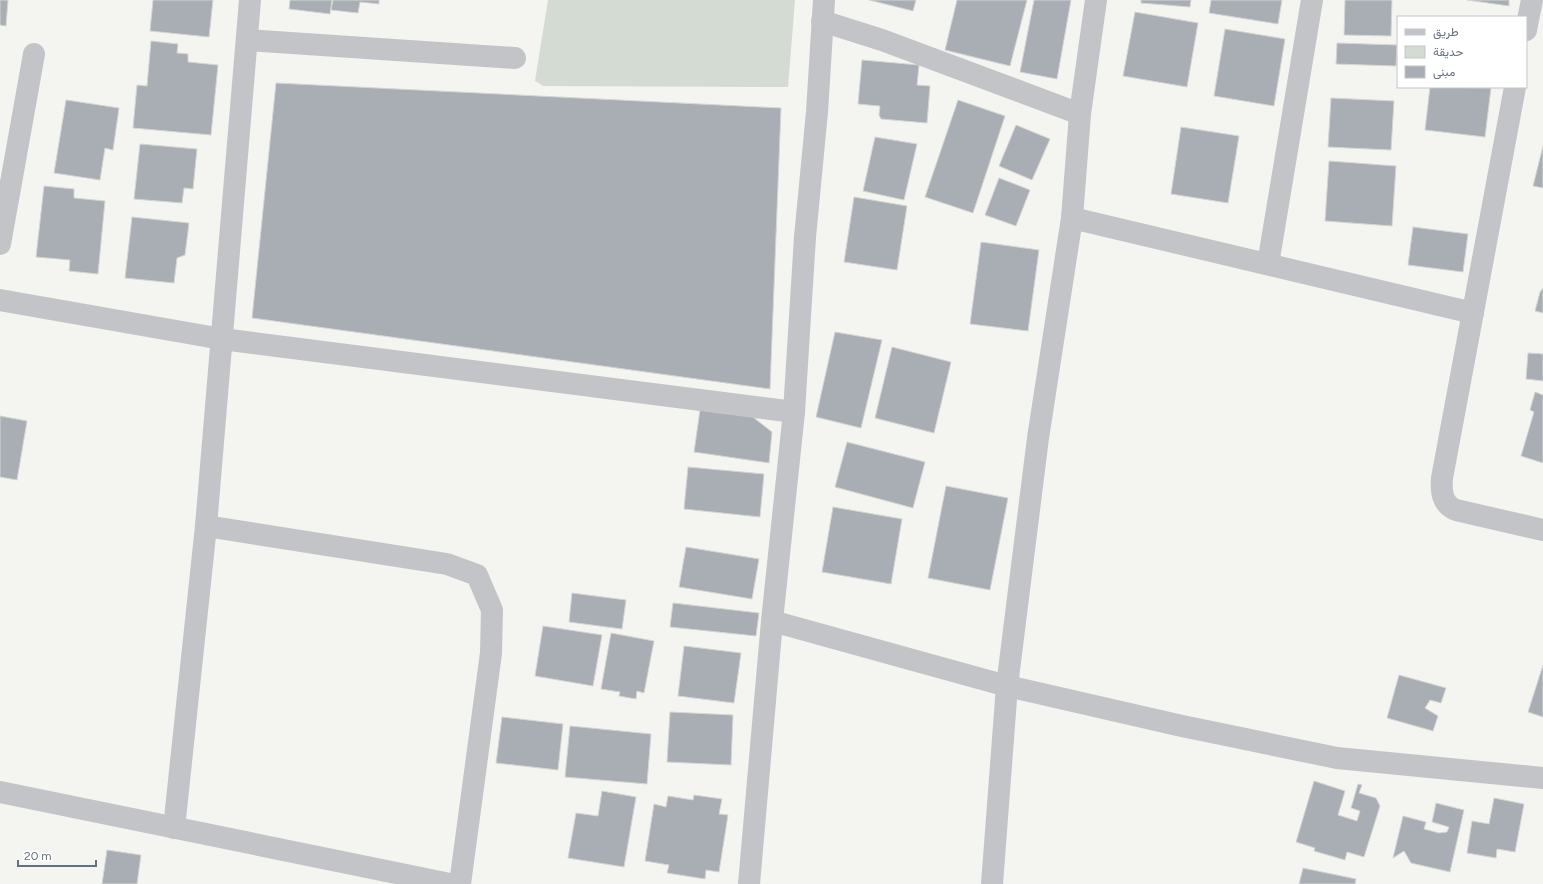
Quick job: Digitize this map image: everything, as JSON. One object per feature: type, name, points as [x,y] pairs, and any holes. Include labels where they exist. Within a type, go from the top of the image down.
[{"type":"street","points":[[174,828],[206,526],[248,40],[250,0]]},
{"type":"street","points":[[992,884],[1007,686],[1038,438],[1072,218],[1080,114],[1096,0]]},
{"type":"street","points":[[1268,264],[1312,0]]},
{"type":"street","points":[[1527,25],[1532,0]]},
{"type":"street","points":[[749,884],[772,621],[794,412],[804,244],[817,112],[823,10],[882,40],[1080,114]]},
{"type":"street","points":[[248,40],[515,58]]},
{"type":"street","points":[[0,244],[34,54]]},
{"type":"street","points":[[1515,88],[1442,478],[1442,492],[1444,499],[1451,508],[1456,510],[1543,530]]},
{"type":"street","points":[[1072,218],[1473,313]]},
{"type":"street","points":[[0,300],[222,339],[794,412]]},
{"type":"street","points":[[206,526],[447,564],[477,575],[492,610],[491,653],[460,884]]},
{"type":"street","points":[[772,621],[1007,686],[1182,726],[1337,758],[1543,778]]},
{"type":"street","points":[[0,792],[450,884]]},
{"type":"green space","points":[[548,0],[795,0],[788,87],[543,86],[535,81]]},
{"type":"building","points":[[0,0],[8,0],[6,26],[0,25]]},
{"type":"building","points":[[153,0],[213,0],[209,37],[150,31]]},
{"type":"building","points":[[290,0],[332,0],[330,14],[289,9]]},
{"type":"building","points":[[333,0],[379,0],[379,4],[360,2],[358,13],[331,10]]},
{"type":"building","points":[[869,0],[916,0],[913,11]]},
{"type":"building","points":[[957,0],[1027,0],[1010,66],[945,50]]},
{"type":"building","points":[[1034,0],[1071,0],[1057,79],[1020,72]]},
{"type":"building","points":[[1141,0],[1191,0],[1190,7],[1141,3]]},
{"type":"building","points":[[1211,0],[1282,0],[1278,24],[1209,13]]},
{"type":"building","points":[[1345,0],[1392,0],[1391,36],[1344,35]]},
{"type":"building","points":[[1467,0],[1509,0],[1509,6]]},
{"type":"building","points":[[1135,12],[1198,23],[1187,87],[1123,76]]},
{"type":"building","points":[[1225,29],[1285,39],[1274,106],[1214,96]]},
{"type":"building","points":[[151,41],[178,44],[177,53],[188,54],[188,62],[218,65],[211,135],[133,128],[137,85],[147,86]]},
{"type":"building","points":[[1337,43],[1397,45],[1396,66],[1336,64]]},
{"type":"building","points":[[862,60],[919,65],[917,85],[930,86],[927,123],[881,119],[879,115],[880,106],[858,104]]},
{"type":"building","points":[[276,83],[781,108],[770,389],[252,318]]},
{"type":"building","points":[[1430,88],[1491,88],[1485,137],[1425,130]]},
{"type":"building","points":[[1331,98],[1394,101],[1391,150],[1328,147]]},
{"type":"building","points":[[66,100],[119,108],[113,150],[105,148],[100,180],[54,173]]},
{"type":"building","points":[[958,100],[1005,116],[973,213],[925,197]]},
{"type":"building","points":[[1016,125],[1050,139],[1032,180],[999,166]]},
{"type":"building","points":[[1181,127],[1239,136],[1228,203],[1171,194]]},
{"type":"building","points":[[875,137],[917,144],[904,200],[863,191]]},
{"type":"building","points":[[140,144],[197,149],[193,189],[184,188],[182,203],[134,199]]},
{"type":"building","points":[[1543,146],[1543,188],[1533,186]]},
{"type":"building","points":[[1329,161],[1396,166],[1392,226],[1325,221]]},
{"type":"building","points":[[999,178],[1030,190],[1016,226],[985,215]]},
{"type":"building","points":[[44,186],[74,189],[74,198],[105,201],[98,274],[69,271],[70,260],[36,257]]},
{"type":"building","points":[[854,197],[907,206],[897,270],[844,262]]},
{"type":"building","points":[[132,217],[189,223],[185,255],[177,258],[174,283],[125,278]]},
{"type":"building","points":[[1413,227],[1468,234],[1463,272],[1408,265]]},
{"type":"building","points":[[981,242],[1039,250],[1028,331],[970,324]]},
{"type":"building","points":[[1543,288],[1543,313],[1535,311],[1540,292]]},
{"type":"building","points":[[835,332],[882,340],[861,428],[816,417]]},
{"type":"building","points":[[892,347],[951,362],[934,433],[875,418]]},
{"type":"building","points":[[1528,353],[1543,354],[1543,381],[1526,379]]},
{"type":"building","points":[[1535,392],[1543,395],[1543,463],[1521,456],[1534,412],[1530,410]]},
{"type":"building","points":[[700,410],[749,414],[772,432],[769,463],[694,452]]},
{"type":"building","points":[[0,416],[27,421],[17,480],[0,477]]},
{"type":"building","points":[[847,442],[925,462],[913,508],[835,487]]},
{"type":"building","points":[[688,467],[764,474],[760,517],[684,509]]},
{"type":"building","points":[[946,486],[1008,498],[990,590],[928,578]]},
{"type":"building","points":[[833,507],[902,519],[891,584],[822,572]]},
{"type":"building","points":[[686,547],[759,559],[752,599],[679,587]]},
{"type":"building","points":[[572,593],[626,600],[622,629],[569,622]]},
{"type":"building","points":[[673,603],[759,613],[756,636],[670,627]]},
{"type":"building","points":[[543,626],[602,635],[593,686],[535,676]]},
{"type":"building","points":[[611,633],[654,641],[644,693],[637,691],[636,699],[619,696],[620,692],[601,689]]},
{"type":"building","points":[[684,646],[741,653],[734,703],[678,696]]},
{"type":"building","points":[[1543,665],[1543,717],[1528,712]]},
{"type":"building","points":[[1399,675],[1446,688],[1441,703],[1430,700],[1425,708],[1438,716],[1433,731],[1387,718]]},
{"type":"building","points":[[670,712],[733,715],[731,765],[667,762]]},
{"type":"building","points":[[502,717],[563,724],[558,770],[496,763]]},
{"type":"building","points":[[570,726],[651,734],[647,784],[565,777]]},
{"type":"building","points":[[1314,781],[1345,791],[1338,815],[1357,821],[1360,811],[1351,808],[1358,784],[1362,785],[1359,793],[1376,798],[1380,806],[1364,857],[1347,852],[1345,860],[1314,851],[1315,848],[1296,842]]},
{"type":"building","points":[[602,791],[636,797],[624,867],[568,858],[576,813],[598,816]]},
{"type":"building","points":[[694,795],[722,799],[719,814],[728,815],[719,872],[706,870],[705,879],[667,873],[669,865],[645,861],[654,804],[666,807],[668,796],[693,800]]},
{"type":"building","points":[[1494,798],[1524,804],[1515,852],[1497,849],[1496,858],[1467,853],[1472,821],[1489,824]]},
{"type":"building","points":[[1436,803],[1464,810],[1450,872],[1411,863],[1404,851],[1393,858],[1403,816],[1426,822],[1424,829],[1439,833],[1447,832],[1449,827],[1432,822]]},
{"type":"building","points":[[107,850],[141,855],[137,884],[102,884]]},
{"type":"building","points":[[1303,868],[1356,879],[1355,884],[1299,884]]}]
